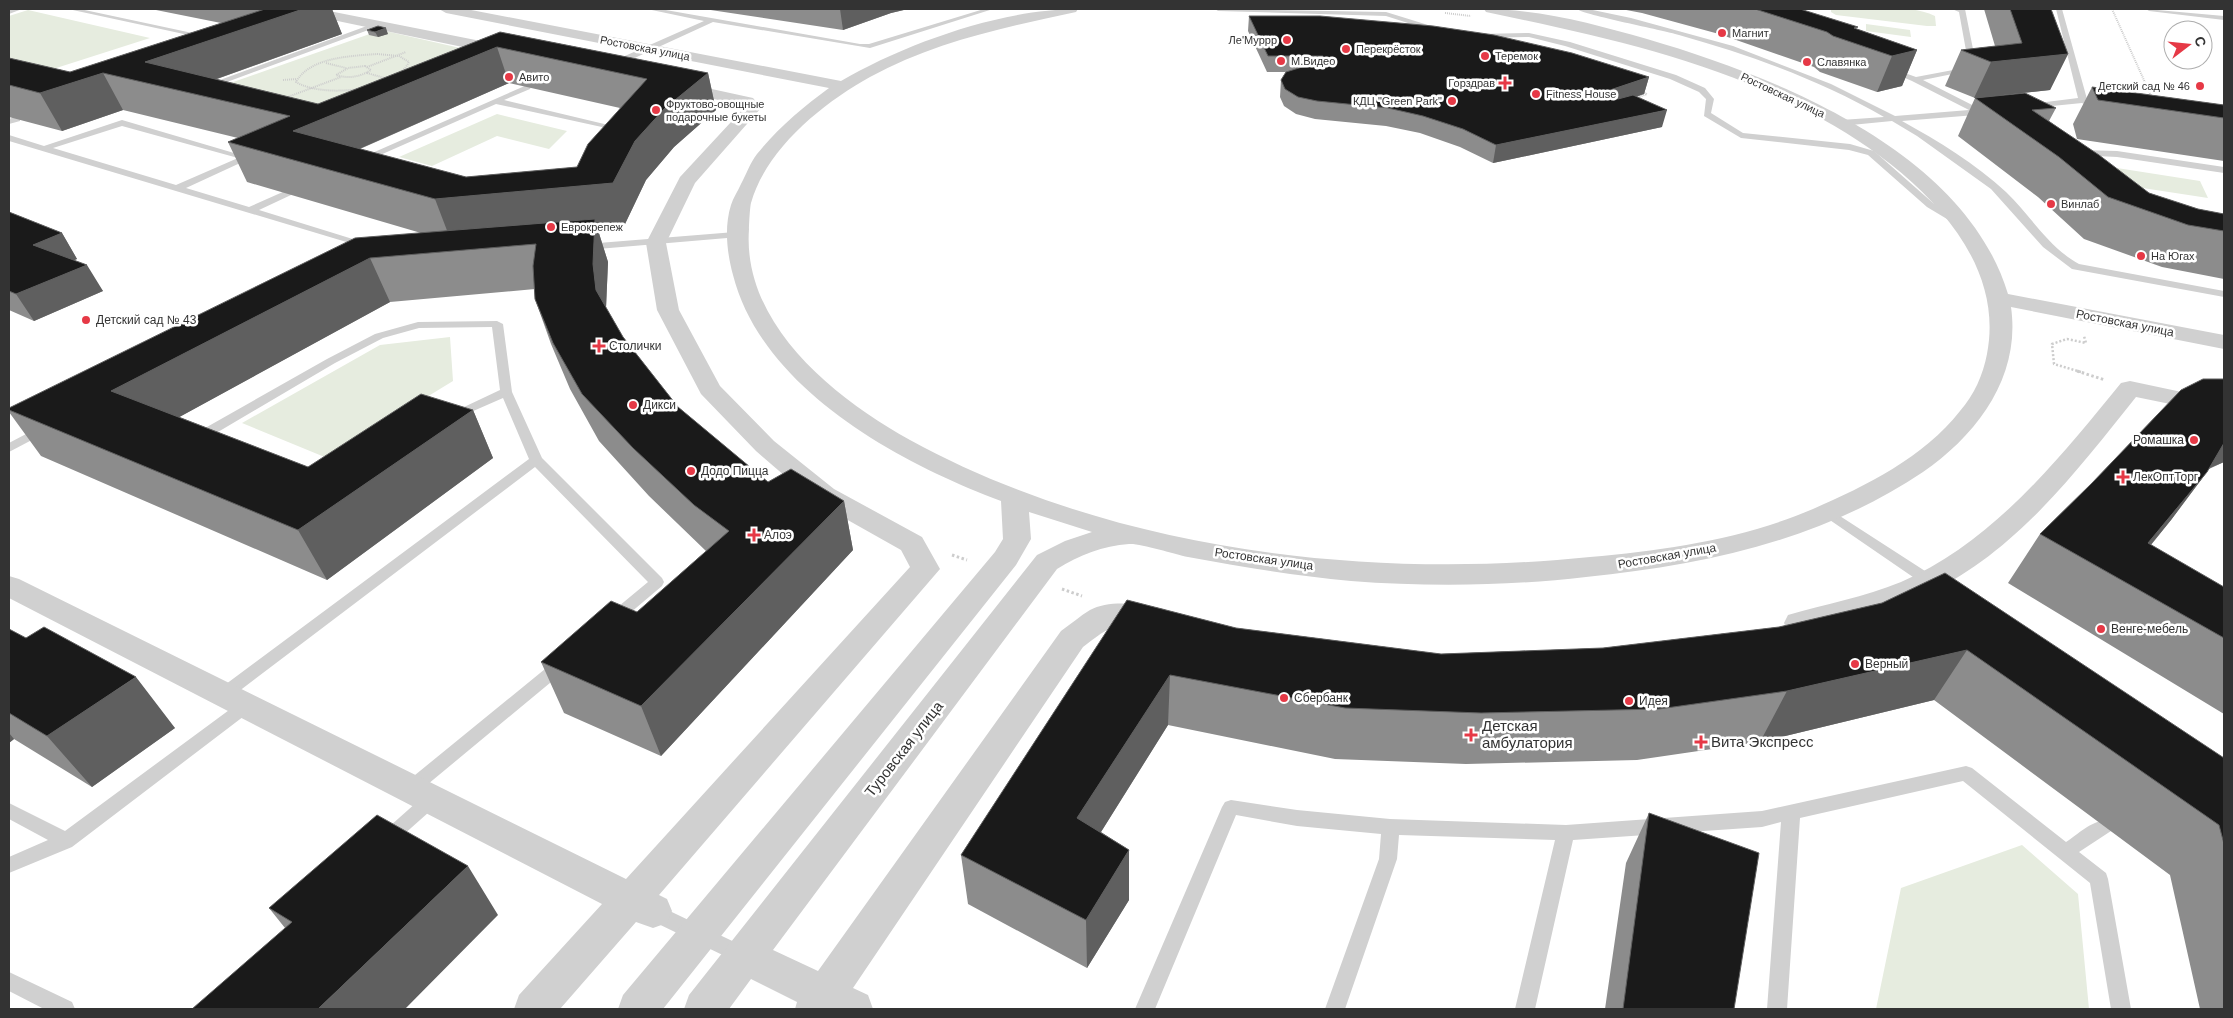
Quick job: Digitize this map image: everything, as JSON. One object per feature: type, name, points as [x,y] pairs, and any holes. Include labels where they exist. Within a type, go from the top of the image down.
[{"type":"street","points":[[299,9],[323,18],[378,25],[513,53]]},
{"type":"street","name":"Ростовская улица","points":[[446,9],[848,83]]},
{"type":"street","name":"Ростовская улица","points":[[482,9],[654,46]]},
{"type":"street","name":"Ростовская улица","points":[[1071,9],[983,28],[937,43],[893,60],[848,83],[809,110],[780,136],[757,166],[742,199],[735,235],[740,274],[756,316],[788,358],[834,402],[898,444],[978,484],[1058,515],[1135,535],[1218,552],[1334,569],[1404,573],[1482,574],[1606,567],[1669,558],[1727,546],[1781,530],[1828,513],[1887,485],[1934,453],[1968,419],[1990,384],[2001,349],[2000,306],[1990,273],[1979,249],[1964,226],[1924,183],[1886,151],[1841,123],[1761,84],[1693,57],[1586,27],[1485,13]]},
{"type":"street","points":[[604,69],[627,76]]},
{"type":"street","points":[[534,1009],[642,906],[926,569],[912,544],[824,495],[765,446],[710,390],[668,310],[656,243],[687,181],[753,108],[747,101],[664,84]]},
{"type":"street","name":"Ростовская улица","points":[[2000,306],[2224,342]]},
{"type":"street","name":"Ростовская улица","points":[[2000,306],[2224,359]]},
{"type":"street","points":[[1773,630],[1937,586],[1999,534],[2063,470],[2130,388],[2224,408]]},
{"type":"street","points":[[638,1009],[1006,558],[1016,539],[1014,498]]},
{"type":"street","name":"Туровская улица","points":[[704,1009],[755,961],[1047,562],[1069,548],[1094,540],[1135,535]]},
{"type":"street","points":[[9,586],[642,906]]},
{"type":"street","points":[[755,961],[831,1005],[1072,639],[1102,618],[1137,614],[1185,624]]},
{"type":"lane","points":[[9,12],[19,9]]},
{"type":"lane","points":[[71,9],[213,38]]},
{"type":"lane","points":[[650,9],[860,46],[870,46],[990,9]]},
{"type":"lane","points":[[688,16],[704,9]]},
{"type":"lane","points":[[1218,9],[1386,14],[1404,16],[1426,27],[1446,31]]},
{"type":"lane","points":[[1580,9],[1670,30],[1749,54],[1808,76],[1892,118],[1930,138],[2004,196],[2062,260],[2076,267],[2224,294]]},
{"type":"lane","points":[[1915,79],[1972,69],[1962,10],[1956,9]]},
{"type":"lane","points":[[2059,9],[2083,100]]},
{"type":"lane","points":[[2149,9],[2224,18]]},
{"type":"lane","points":[[604,69],[712,20]]},
{"type":"lane","points":[[208,97],[197,93],[378,25]]},
{"type":"lane","points":[[1472,35],[1529,35],[1603,54],[1673,77],[1702,90],[1710,100],[1707,114],[1741,135],[1850,147],[1871,153],[1930,205],[1964,226]]},
{"type":"lane","points":[[492,59],[513,53]]},
{"type":"lane","points":[[1880,66],[1915,79],[1977,111]]},
{"type":"lane","points":[[376,167],[353,164],[527,87]]},
{"type":"lane","points":[[496,100],[617,128],[604,143]]},
{"type":"lane","points":[[2020,108],[2083,100],[2106,110]]},
{"type":"lane","points":[[1841,123],[1977,111],[1998,112]]},
{"type":"lane","points":[[46,148],[122,123],[247,158],[177,188]]},
{"type":"lane","points":[[9,138],[252,209],[377,248]]},
{"type":"lane","points":[[2072,153],[2118,154],[2224,170]]},
{"type":"lane","points":[[252,209],[288,193]]},
{"type":"lane","points":[[578,248],[735,235]]},
{"type":"lane","points":[[212,447],[194,440],[379,336],[418,325],[497,324],[506,392],[536,460],[657,582],[599,632]]},
{"type":"lane","points":[[442,422],[506,392]]},
{"type":"lane","points":[[9,448],[52,425]]},
{"type":"lane","points":[[9,865],[66,841],[235,700],[536,460]]},
{"type":"lane","points":[[1828,513],[1937,586]]},
{"type":"lane","points":[[374,852],[421,794],[570,657]]},
{"type":"lane","points":[[1145,1009],[1231,807],[1298,818],[1390,827],[1566,833],[1762,819],[1966,773],[2099,879],[2121,1009]]},
{"type":"lane","points":[[9,810],[66,841]]},
{"type":"lane","points":[[1777,1009],[1790,813]]},
{"type":"lane","points":[[2065,852],[2105,826]]},
{"type":"lane","points":[[1335,1009],[1388,859],[1390,827]]},
{"type":"lane","points":[[1525,1009],[1566,833]]},
{"type":"lane","points":[[642,906],[755,961]]},
{"type":"lane","points":[[9,980],[65,1009]]},
{"type":"path","points":[[2112,9],[2155,106]]},
{"type":"path","points":[[1442,13],[1485,13]]},
{"type":"path","points":[[363,54],[389,54],[406,59],[409,62],[409,67],[391,79],[358,88],[329,91],[309,89],[299,86],[296,82],[302,72],[335,59],[363,54]]},
{"type":"path","points":[[283,99],[341,77],[355,77],[371,70],[370,68],[352,67],[338,72],[336,75],[341,77]]},
{"type":"path","points":[[367,73],[399,81]]},
{"type":"path","points":[[358,88],[358,97]]},
{"type":"path","points":[[2086,343],[2067,339],[2052,344],[2054,364],[2130,388]]},
{"type":"shaded area","points":[[1884,7],[1911,9],[1935,16],[1936,26],[1836,15],[1831,12],[1831,9]]},
{"type":"shaded area","points":[[28,10],[150,38],[50,70],[9,59],[9,16]]},
{"type":"shaded area","points":[[1866,24],[1910,30],[1911,37],[1866,31]]},
{"type":"shaded area","points":[[381,30],[491,55],[341,115],[222,86]]},
{"type":"shaded area","points":[[497,114],[567,131],[549,149],[497,136],[432,166],[399,157]]},
{"type":"shaded area","points":[[2117,168],[2200,181],[2208,198],[2123,185]]},
{"type":"shaded area","points":[[450,337],[453,381],[327,458],[242,423],[380,345]]},
{"type":"shaded area","points":[[2022,845],[2078,894],[2089,1009],[1876,1009],[1901,888]]},
{"type":"building","points":[[265,9],[303,9],[145,62],[318,104],[500,32],[708,73],[664,109],[635,141],[613,183],[435,199],[228,142],[290,116],[103,73],[40,93],[9,85],[9,58],[70,72]],"holes":[[[497,47],[647,79],[588,144],[577,167],[466,177],[293,131]]]},
{"type":"building","points":[[1755,9],[1800,9],[1858,27],[1854,28],[1917,50],[1892,56],[1833,36],[1827,32]]},
{"type":"building","points":[[2010,9],[2051,9],[2068,54],[1991,62],[1961,50],[2022,43]]},
{"type":"building","name":"КДЦ \"Green Park\"","points":[[1249,16],[1320,16],[1433,26],[1494,35],[1572,53],[1649,77],[1601,93],[1618,99],[1633,95],[1667,110],[1496,145],[1463,129],[1423,116],[1388,108],[1317,101],[1298,97],[1285,89],[1281,80],[1286,72],[1302,67],[1324,65],[1323,56],[1268,56]]},
{"type":"building","points":[[378,26],[386,28],[375,32],[367,30]]},
{"type":"building","points":[[2092,87],[2224,105],[2224,118],[2098,100]]},
{"type":"building","points":[[2025,93],[2056,108],[2032,110],[2099,155],[2149,193],[2198,209],[2224,214],[2224,231],[2188,225],[2108,197],[2059,157],[1975,98]]},
{"type":"building","points":[[9,212],[62,233],[33,245],[87,265],[16,294],[9,291]]},
{"type":"building","points":[[595,219],[593,264],[596,290],[623,337],[678,407],[768,482],[791,469],[844,501],[641,706],[541,662],[611,601],[637,612],[729,531],[694,505],[633,448],[582,394],[553,343],[535,299],[533,266],[536,244],[370,258],[111,391],[308,467],[421,394],[473,410],[298,530],[9,410],[9,408],[355,238]]},
{"type":"building","points":[[2203,379],[2224,379],[2224,443],[2207,472],[2148,543],[2224,587],[2224,638],[2040,534],[2181,390]]},
{"type":"building","points":[[1945,573],[2224,758],[2224,844],[2219,825],[1967,650],[1787,691],[1659,709],[1481,713],[1345,708],[1170,675],[1077,818],[1129,850],[1086,920],[961,855],[1127,600],[1236,628],[1441,654],[1603,648],[1779,627],[1882,603]]},
{"type":"building","points":[[44,627],[136,677],[47,736],[9,713],[9,629],[26,638]]},
{"type":"building","points":[[1649,813],[1759,853],[1734,1009],[1623,1009]]},
{"type":"building","points":[[377,815],[468,866],[318,1009],[192,1009],[292,922],[269,908]]},
{"type":"place","name":"Магнит","points":[[1722,33]]},
{"type":"place","name":"Ле'Муррр","points":[[1287,40]]},
{"type":"place","name":"Перекрёсток","points":[[1346,49]]},
{"type":"place","name":"Теремок","points":[[1485,56]]},
{"type":"place","name":"М.Видео","points":[[1281,61]]},
{"type":"place","name":"Славянка","points":[[1807,62]]},
{"type":"place","name":"Авито","points":[[509,77]]},
{"type":"place","name":"Горздрав","points":[[1505,83]]},
{"type":"place","name":"Детский сад № 46","points":[[2200,86]]},
{"type":"place","name":"Fitness House","points":[[1536,94]]},
{"type":"place","name":"КДЦ \"Green Park\"","points":[[1452,101]]},
{"type":"place","name":"Фруктово-овощные подарочные букеты","points":[[656,110]]},
{"type":"place","name":"Винлаб","points":[[2051,204]]},
{"type":"place","name":"Еврокрепеж","points":[[551,227]]},
{"type":"place","name":"На Югах","points":[[2141,256]]},
{"type":"place","name":"Детский сад № 43","points":[[86,320]]},
{"type":"place","name":"Столички","points":[[599,346]]},
{"type":"place","name":"Дикси","points":[[633,405]]},
{"type":"place","name":"Ромашка","points":[[2194,440]]},
{"type":"place","name":"Додо Пицца","points":[[691,471]]},
{"type":"place","name":"ЛекОптТорг","points":[[2123,477]]},
{"type":"place","name":"Алоэ","points":[[754,535]]},
{"type":"place","name":"Венге-мебель","points":[[2101,629]]},
{"type":"place","name":"Верный","points":[[1855,664]]},
{"type":"place","name":"Сбербанк","points":[[1284,698]]},
{"type":"place","name":"Идея","points":[[1629,701]]},
{"type":"place","name":"Детская амбулатория","points":[[1471,735]]},
{"type":"place","name":"Вита Экспресс","points":[[1701,742]]}]
